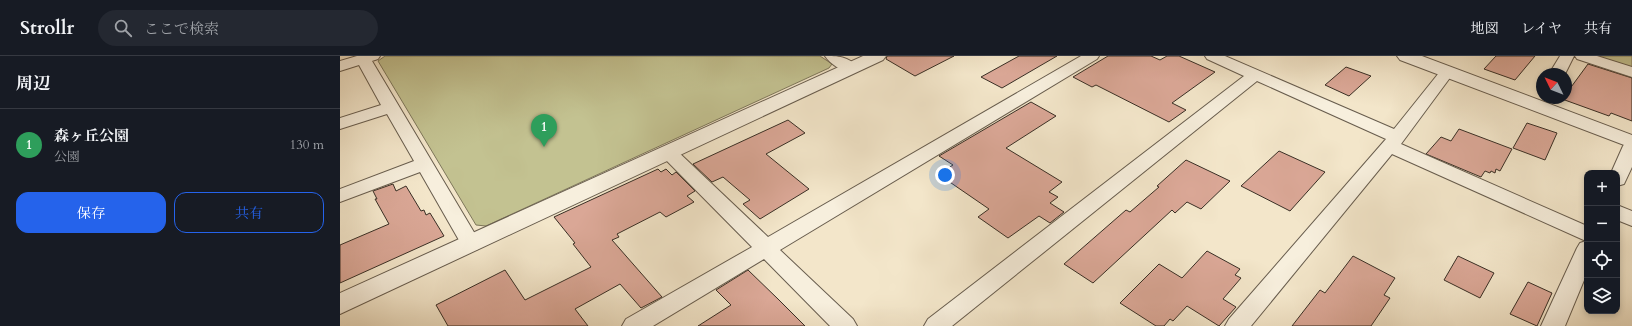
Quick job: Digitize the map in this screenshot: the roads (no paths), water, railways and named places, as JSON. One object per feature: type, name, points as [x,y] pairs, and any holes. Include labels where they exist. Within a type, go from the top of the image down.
[{"type":"street","points":[[832,56],[850,68]]},
{"type":"street","points":[[340,304],[877,56]]},
{"type":"street","points":[[634,326],[1092,56]]},
{"type":"street","points":[[1212,56],[1255,75],[1584,233]]},
{"type":"street","points":[[1406,56],[1447,72],[1536,100]]},
{"type":"street","points":[[1560,68],[1567,56]]},
{"type":"street","points":[[1582,56],[1632,72]]},
{"type":"street","points":[[340,66],[368,58],[391,107],[471,244]]},
{"type":"street","points":[[1237,326],[1393,141],[1447,72]]},
{"type":"street","points":[[936,326],[1255,75]]},
{"type":"street","points":[[1546,104],[1632,142]]},
{"type":"street","points":[[340,124],[391,107]]},
{"type":"street","points":[[1620,173],[1632,146]]},
{"type":"street","points":[[668,152],[845,326]]},
{"type":"street","points":[[340,196],[424,164]]},
{"type":"street","points":[[1620,213],[1632,219]]},
{"type":"street","points":[[1553,326],[1584,255]]},
{"type":"place","name":"森ヶ丘公園","points":[[544,147]]}]
